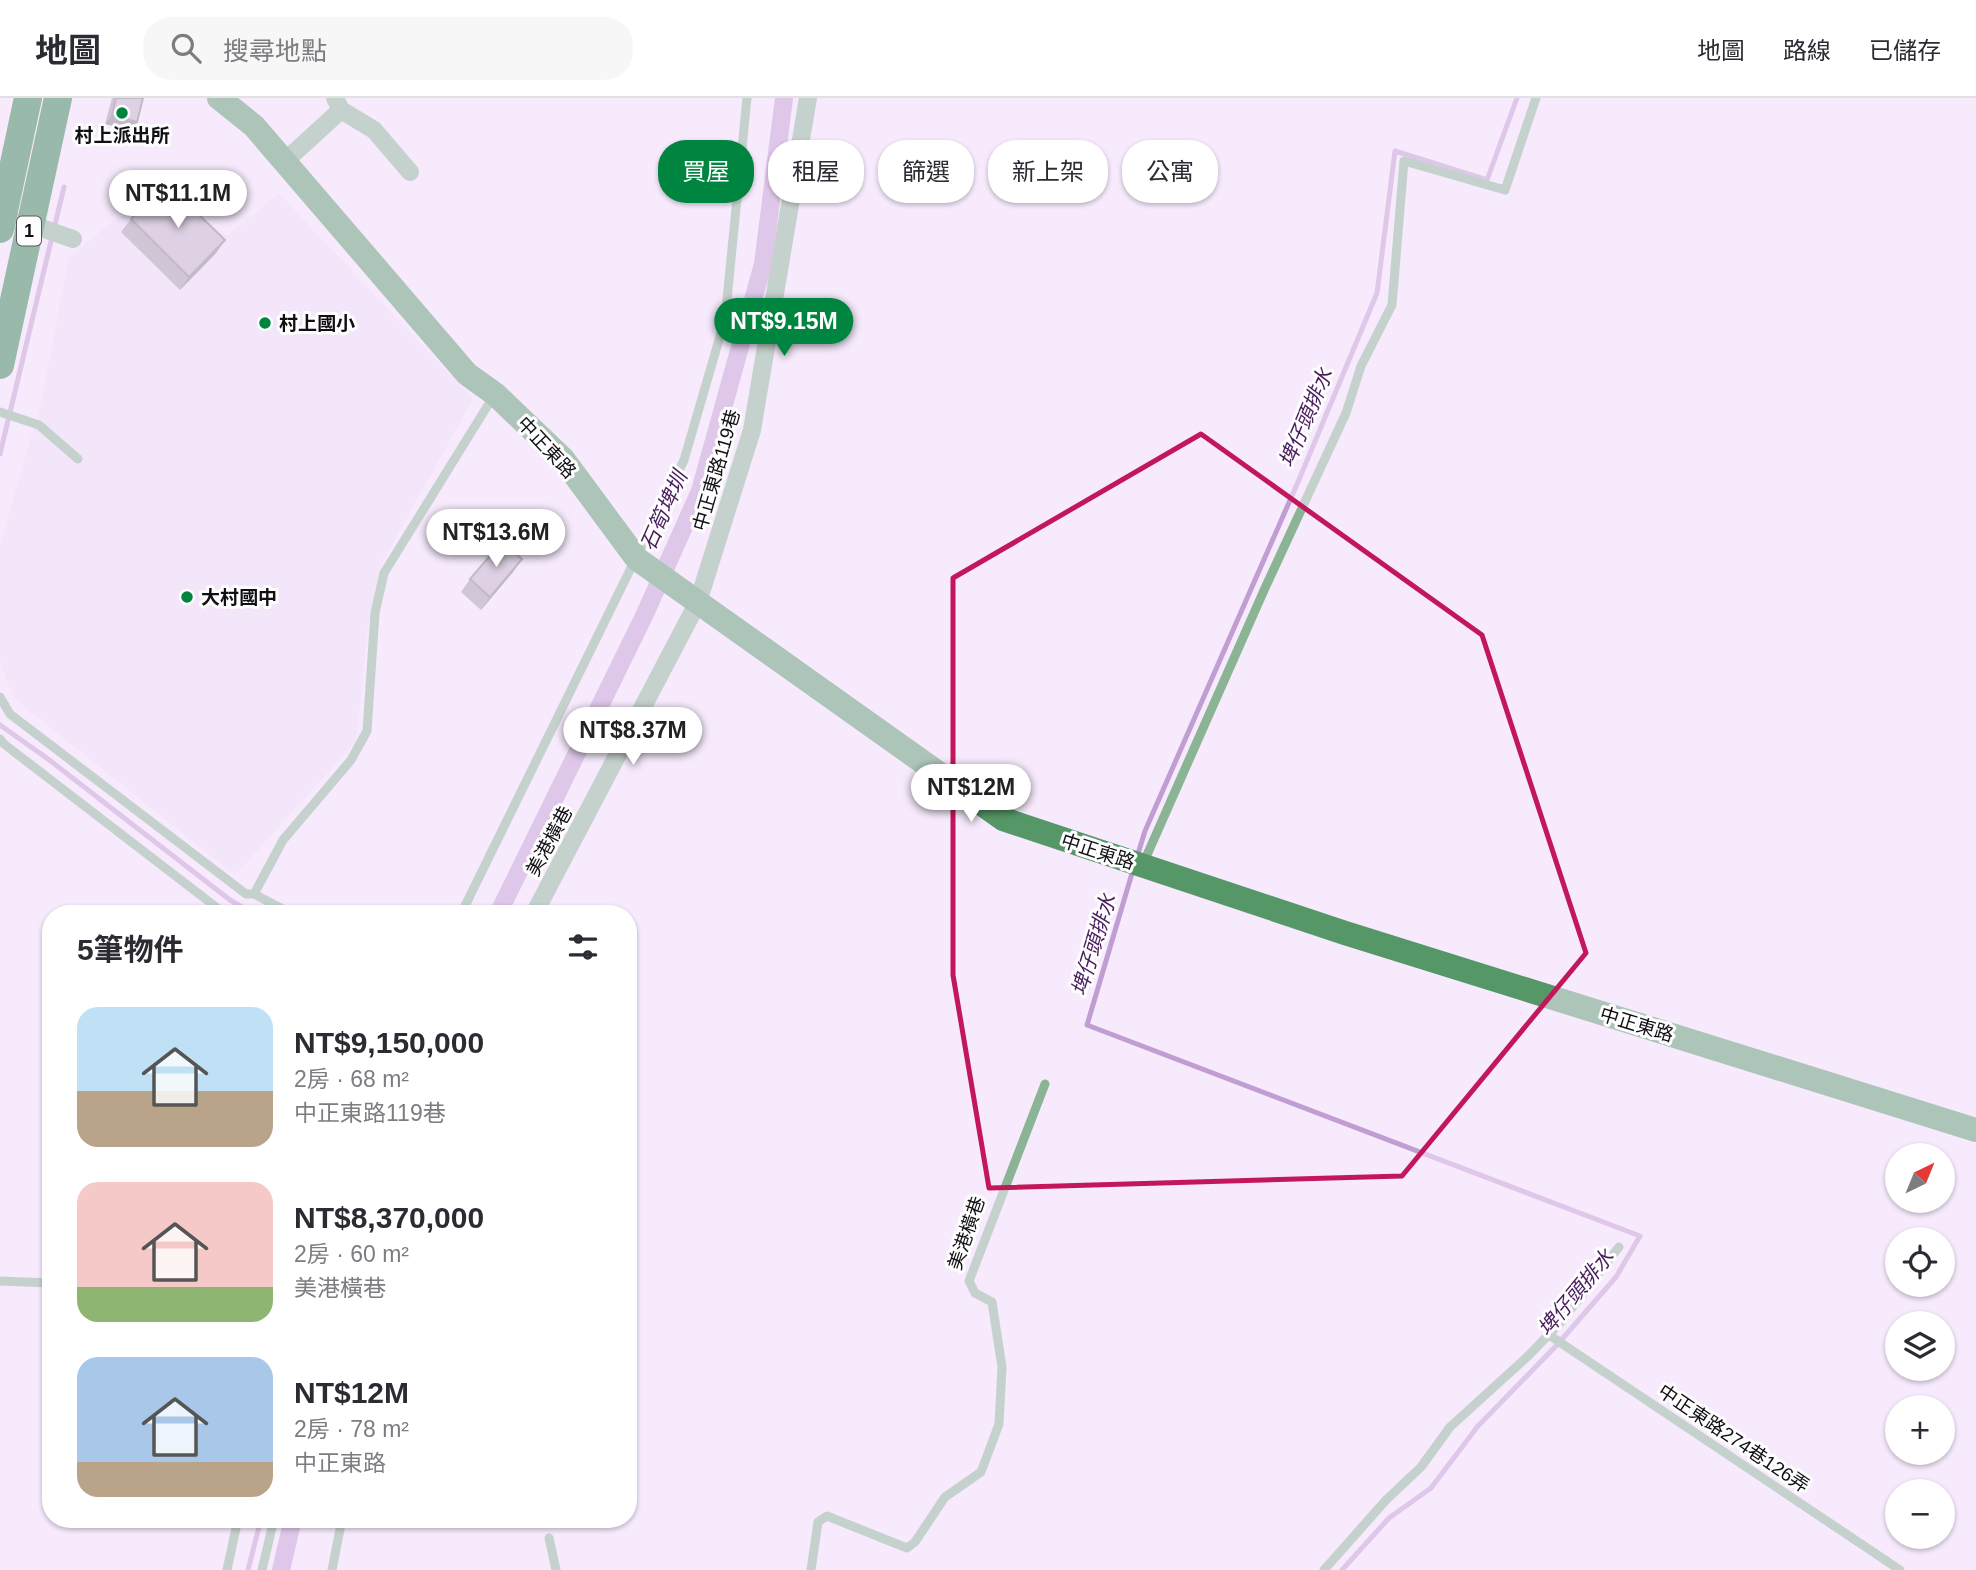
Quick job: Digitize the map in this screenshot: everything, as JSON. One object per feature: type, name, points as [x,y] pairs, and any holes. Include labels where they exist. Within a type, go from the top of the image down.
[{"type":"main road","name":"1","points":[[0,365],[58,98]]},
{"type":"main road","name":"中正東路","points":[[219,98],[254,126],[467,374],[495,394],[564,459],[637,559],[1003,819],[1345,933],[1976,1130]]},
{"type":"main road","name":"1","points":[[1,224],[21,102]]},
{"type":"street","name":"中正東路119巷","points":[[698,602],[752,430],[808,98]]},
{"type":"street","points":[[284,162],[338,104],[374,130],[410,172]]},
{"type":"street","points":[[1,224],[30,224],[73,239]]},
{"type":"street","name":"美港橫巷","points":[[539,905],[698,602]]},
{"type":"lane","points":[[465,905],[684,460],[725,319],[747,98]]},
{"type":"lane","points":[[1142,866],[1346,413],[1361,366],[1392,305],[1404,161],[1505,190],[1536,98]]},
{"type":"lane","points":[[254,894],[283,840],[351,760],[367,731],[375,613],[384,573],[495,394]]},
{"type":"lane","points":[[0,412],[39,425],[78,459]]},
{"type":"lane","points":[[0,697],[10,714],[246,894],[254,894],[275,905]]},
{"type":"lane","points":[[0,739],[213,905]]},
{"type":"lane","name":"美港橫巷","points":[[811,1570],[818,1522],[827,1516],[907,1548],[915,1542],[945,1497],[981,1472],[999,1424],[1002,1367],[992,1302],[975,1293],[969,1281],[1045,1084]]},
{"type":"lane","points":[[1324,1570],[1387,1500],[1421,1467],[1450,1427],[1562,1322],[1619,1247]]},
{"type":"lane","points":[[0,1280],[42,1282]]},
{"type":"lane","name":"中正東路274巷126弄","points":[[1549,1335],[1900,1570]]},
{"type":"lane","points":[[227,1570],[236,1528]]},
{"type":"lane","points":[[262,1570],[272,1528]]},
{"type":"lane","points":[[332,1570],[340,1528]]},
{"type":"lane","points":[[550,1538],[556,1570]]},
{"type":"highlighted area","points":[[1201,434],[1482,635],[1586,953],[1402,1176],[989,1188],[953,975],[953,578]]},
{"type":"shaded area","name":"大村國中","points":[[159,185],[227,236],[279,194],[473,399],[382,562],[367,632],[356,741],[235,875],[14,698],[0,662],[0,545],[42,400],[69,257]]},
{"type":"building","points":[[116,98],[143,98],[137,122],[112,115]]},
{"type":"building","points":[[166,183],[225,240],[189,277],[131,219]]},
{"type":"building","points":[[502,542],[522,559],[490,597],[470,579]]},
{"type":"waterway","name":"石筍埤圳","points":[[502,905],[644,616],[700,491],[763,264],[784,98]]},
{"type":"waterway","name":"埤仔頭排水","points":[[1137,857],[1145,831],[1298,482],[1377,293],[1395,151],[1487,180],[1517,98]]},
{"type":"waterway","points":[[0,454],[64,187]]},
{"type":"waterway","points":[[0,725],[239,905]]},
{"type":"waterway","name":"埤仔頭排水","points":[[1133,870],[1087,1025],[1640,1236],[1616,1277],[1556,1346],[1478,1426],[1431,1488],[1389,1518],[1342,1570]]},
{"type":"waterway","points":[[248,1570],[259,1528]]},
{"type":"waterway","name":"石筍埤圳","points":[[281,1570],[291,1528]]},
{"type":"place","name":"村上派出所","points":[[122,113]]},
{"type":"place","name":"村上國小","points":[[265,323]]},
{"type":"place","name":"大村國中","points":[[187,597]]}]
